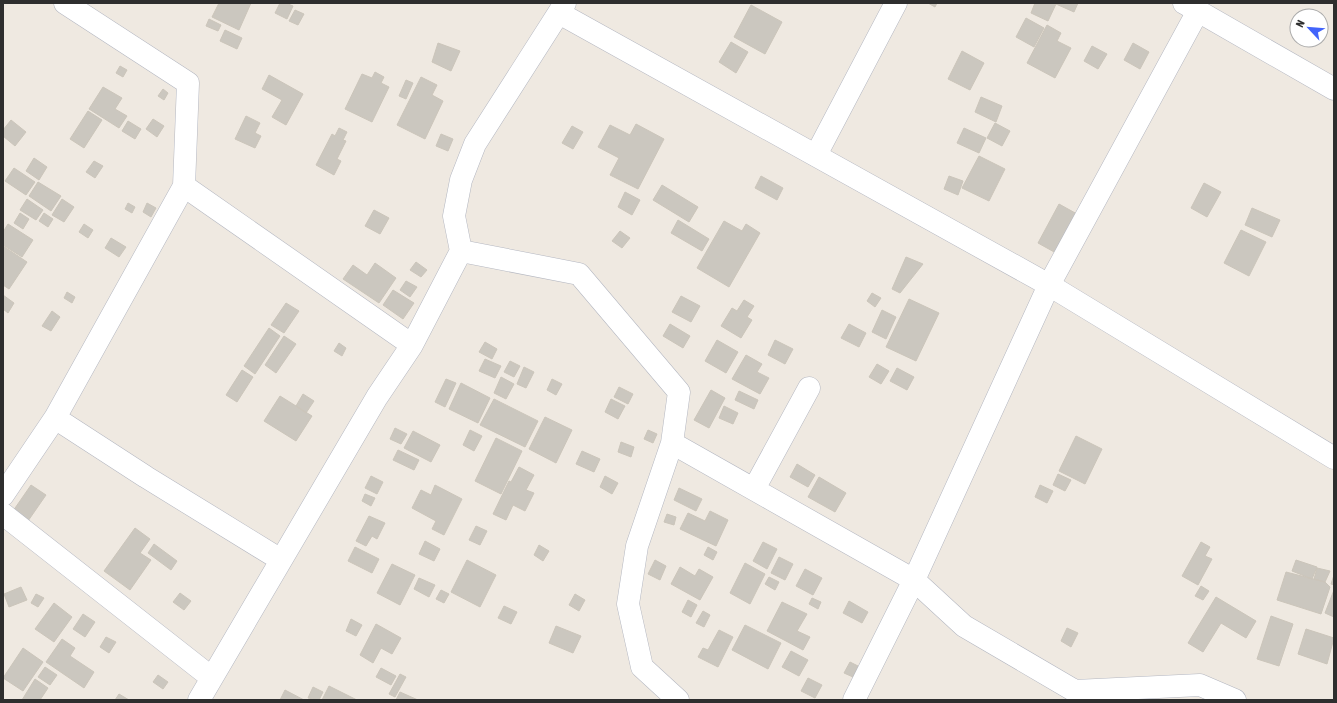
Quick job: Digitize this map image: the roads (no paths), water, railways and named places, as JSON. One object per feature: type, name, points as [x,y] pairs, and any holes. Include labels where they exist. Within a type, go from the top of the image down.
[{"type":"street","points":[[3,495],[55,418],[184,186],[188,83],[65,3]]},
{"type":"street","points":[[816,155],[896,3]]},
{"type":"street","points":[[854,700],[914,580],[1050,285],[1191,7],[1334,89]]},
{"type":"street","points":[[199,700],[377,397],[412,345],[461,251],[454,216],[461,180],[475,144],[562,8],[816,155],[1050,285],[1334,458]]},
{"type":"street","points":[[184,186],[412,345]]},
{"type":"street","points":[[461,251],[579,274],[679,392],[672,442],[637,546],[628,604],[642,667],[678,700]]},
{"type":"street","points":[[754,489],[809,388]]},
{"type":"street","points":[[55,418],[146,477],[281,560]]},
{"type":"street","points":[[672,442],[914,580],[964,626],[1076,691],[1200,685],[1235,700]]},
{"type":"street","points":[[3,514],[212,678]]}]
